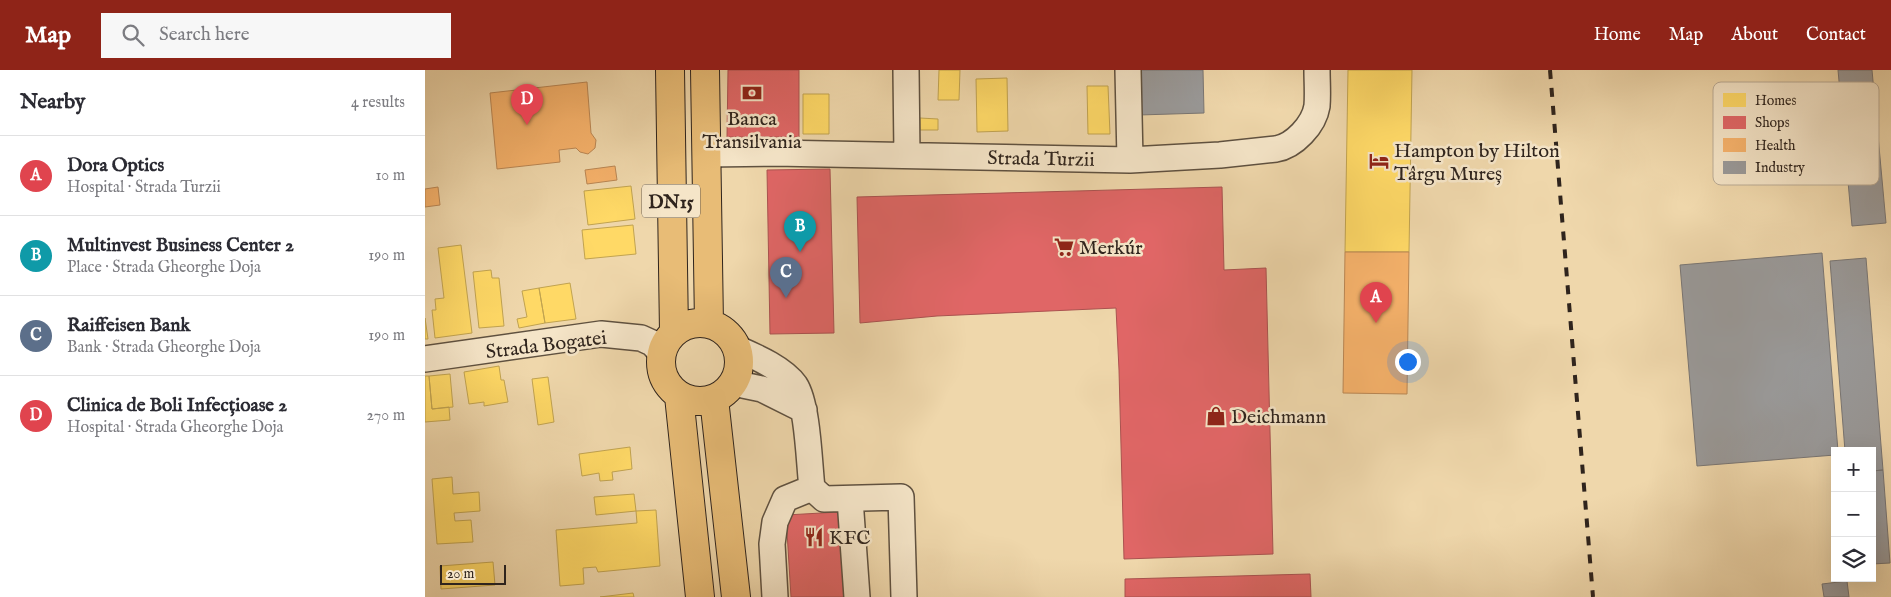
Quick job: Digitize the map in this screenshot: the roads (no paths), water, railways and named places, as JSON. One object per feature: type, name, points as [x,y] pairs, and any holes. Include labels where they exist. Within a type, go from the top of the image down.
[{"type":"main road","name":"DN15","points":[[670,70],[668,343],[660,365],[663,377],[669,388],[679,396]]},
{"type":"main road","name":"DN15","points":[[705,70],[709,324]]},
{"type":"main road","points":[[668,343],[691,324],[709,324],[721,329],[730,337],[736,348],[739,360],[738,372],[723,391],[702,402],[690,401],[679,396]]},
{"type":"main road","points":[[723,391],[736,597]]},
{"type":"main road","points":[[679,396],[701,597]]},
{"type":"street","points":[[906,70],[907,155]]},
{"type":"street","points":[[1128,70],[1129,160]]},
{"type":"street","name":"Strada Turzii","points":[[706,154],[775,153],[1129,160],[1220,155],[1285,148],[1300,136],[1317,108],[1317,70]]},
{"type":"street","name":"Strada Bogatei","points":[[425,359],[601,334],[641,338],[652,343],[668,343]]},
{"type":"street","points":[[736,348],[764,361],[781,372],[795,385],[804,410],[812,488],[824,499],[901,497],[904,597]]},
{"type":"street","points":[[723,391],[762,389],[804,410]]},
{"type":"street","points":[[775,597],[772,544],[775,522],[785,499],[812,488]]},
{"type":"street","points":[[850,499],[857,597]]},
{"type":"railway","points":[[1550,70],[1593,597]]},
{"type":"place","name":"Banca Transilvania","points":[[752,93]]},
{"type":"place","name":"Clinica de Boli Infecțioase 2","points":[[527,125]]},
{"type":"place","name":"Hampton by Hilton Târgu Mureș","points":[[1379,161]]},
{"type":"place","name":"Merkúr","points":[[1064,247]]},
{"type":"place","name":"Multinvest Business Center 2","points":[[800,252]]},
{"type":"place","name":"Raiffeisen Bank","points":[[786,298]]},
{"type":"place","name":"Dora Optics","points":[[1376,323]]},
{"type":"place","name":"Deichmann","points":[[1216,416]]},
{"type":"place","name":"KFC","points":[[814,537]]}]
